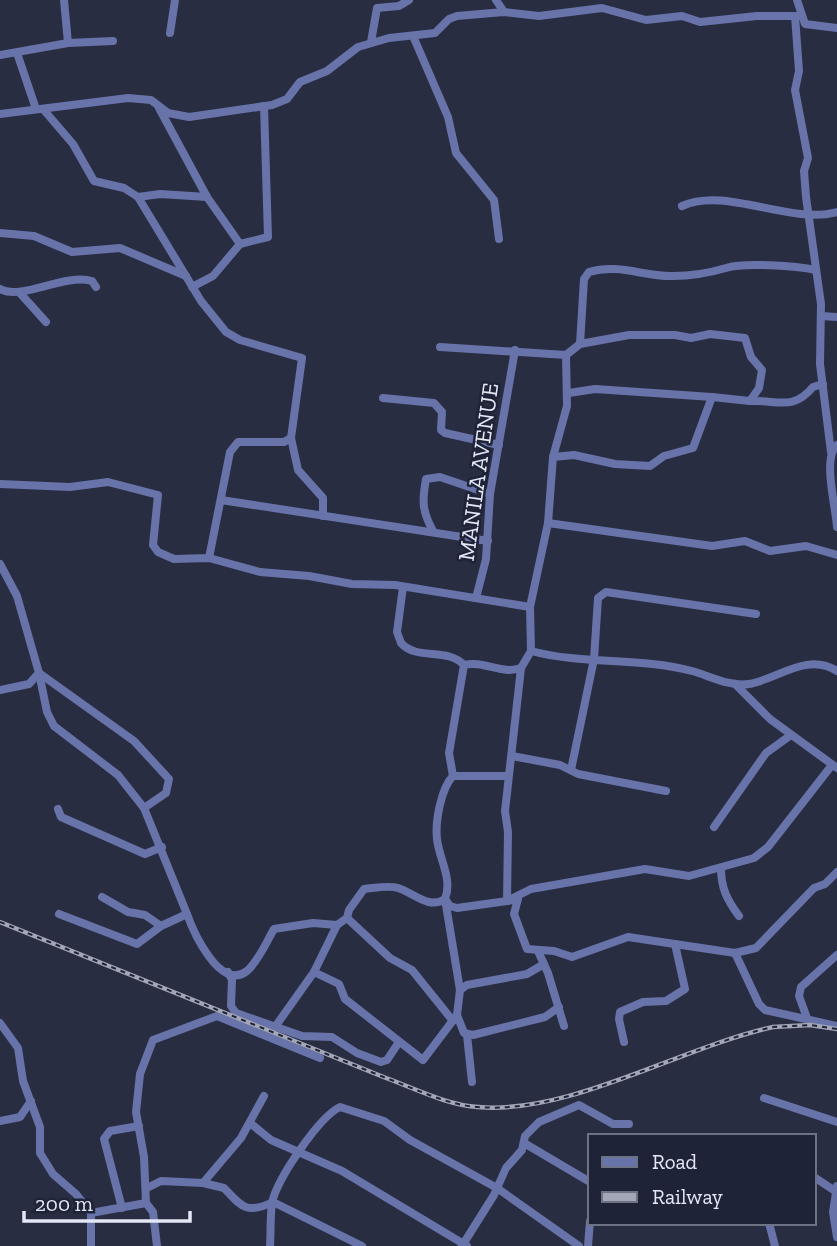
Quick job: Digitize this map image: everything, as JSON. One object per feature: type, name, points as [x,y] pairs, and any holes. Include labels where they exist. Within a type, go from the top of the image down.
[{"type":"street","points":[[64,0],[68,43]]},
{"type":"street","points":[[170,33],[175,0]]},
{"type":"street","points":[[371,42],[377,8],[399,6],[409,0]]},
{"type":"street","points":[[496,0],[504,12]]},
{"type":"street","points":[[797,0],[799,71],[795,90],[808,158],[804,171],[821,316],[820,364],[834,449],[830,472],[837,527]]},
{"type":"street","points":[[159,108],[189,117],[264,106],[287,99],[300,82],[327,71],[358,47],[371,42],[435,33],[449,19],[457,16],[504,12],[539,16],[602,8],[646,20],[682,16],[700,22],[757,16],[798,16],[805,24],[813,27],[837,28]]},
{"type":"street","points":[[413,36],[448,117],[456,153],[494,200],[499,239]]},
{"type":"street","points":[[0,55],[68,43],[113,41]]},
{"type":"street","points":[[17,53],[39,109],[74,144],[94,181],[124,188],[138,197],[192,287],[233,337],[302,358],[290,438],[298,470],[323,498],[323,516]]},
{"type":"street","points":[[0,114],[128,98],[151,100],[159,108],[207,197],[240,244]]},
{"type":"street","points":[[192,287],[213,276],[240,244],[265,239],[269,234],[264,106]]},
{"type":"street","points":[[138,197],[160,194],[207,197]]},
{"type":"street","points":[[682,206],[691,201],[710,201],[809,215],[837,212]]},
{"type":"street","points":[[0,233],[34,236],[72,252],[120,248],[186,276]]},
{"type":"street","points":[[580,344],[584,279],[589,272],[607,268],[671,277],[710,273],[730,267],[780,264],[816,270]]},
{"type":"street","points":[[0,289],[19,292],[83,279],[92,281],[96,287]]},
{"type":"street","points":[[19,292],[46,322]]},
{"type":"street","points":[[821,316],[837,317]]},
{"type":"street","points":[[440,347],[566,355],[580,344],[629,335],[675,335],[691,338],[710,334],[745,338],[751,357],[762,370],[759,388],[750,401]]},
{"type":"street","name":"MANILA AVENUE","points":[[476,598],[488,541],[490,494],[515,350]]},
{"type":"street","points":[[507,901],[508,776],[521,668],[531,651],[530,607],[548,523],[553,457],[569,393],[566,355]]},
{"type":"street","points":[[569,393],[595,389],[795,403],[808,395],[813,387],[823,384]]},
{"type":"street","points":[[553,457],[573,455],[615,464],[650,466],[664,456],[693,448],[712,397]]},
{"type":"street","points":[[383,398],[434,402],[442,412],[441,430],[445,433],[499,445]]},
{"type":"street","points":[[209,558],[230,452],[238,442],[284,442],[290,438]]},
{"type":"street","points":[[433,531],[423,514],[426,479],[440,477],[490,494]]},
{"type":"street","points":[[0,484],[70,487],[108,482],[158,495],[153,538],[158,552],[174,559],[209,558],[260,572],[309,576],[352,584],[403,587],[530,607]]},
{"type":"street","points":[[220,500],[488,541]]},
{"type":"street","points":[[548,523],[712,546],[745,541],[770,551],[806,545],[837,555]]},
{"type":"street","points":[[0,564],[17,596],[47,712],[54,726],[118,775],[144,807],[162,846],[198,941],[211,962],[228,972],[239,974],[248,971],[274,929],[313,923],[338,925]]},
{"type":"street","points":[[403,587],[397,632],[401,643],[422,653],[458,659],[464,665],[481,664],[502,671],[521,668]]},
{"type":"street","points":[[571,770],[594,659],[598,598],[606,592],[756,614]]},
{"type":"street","points":[[531,651],[563,658],[682,669],[735,684],[749,684],[793,667],[826,666],[837,671]]},
{"type":"street","points":[[314,972],[339,984],[345,999],[419,1059],[426,1059],[455,1018],[460,990],[437,828],[446,788],[453,776],[449,753],[464,665]]},
{"type":"street","points":[[0,690],[29,684],[39,673]]},
{"type":"street","points":[[39,673],[134,741],[161,767],[169,779],[166,793],[144,807]]},
{"type":"street","points":[[507,901],[530,889],[645,869],[689,876],[754,858],[768,847],[835,766],[791,735],[751,702],[735,684]]},
{"type":"street","points":[[714,827],[766,753],[791,735]]},
{"type":"street","points":[[512,756],[578,774],[666,791]]},
{"type":"street","points":[[453,776],[508,776]]},
{"type":"street","points":[[58,809],[61,817],[145,854],[162,846]]},
{"type":"street","points":[[722,869],[721,881],[727,900],[738,916]]},
{"type":"street","points":[[445,899],[450,906],[457,908],[518,899],[515,918],[527,949],[554,951],[572,957],[628,937],[735,953],[756,948],[814,887],[825,884],[837,872]]},
{"type":"street","points":[[275,1027],[314,972],[338,925],[347,918],[349,910],[365,889],[397,887],[427,902],[439,903],[445,899]]},
{"type":"street","points":[[102,897],[128,912],[145,915],[161,926]]},
{"type":"street","points":[[59,914],[130,944],[137,944],[161,926],[187,914]]},
{"type":"street","points":[[347,918],[398,964],[412,970],[455,1018],[467,1035],[472,1082]]},
{"type":"street","points":[[624,1042],[620,1012],[643,1002],[666,1001],[685,989],[676,944]]},
{"type":"street","points":[[538,951],[564,1026]]},
{"type":"street","points":[[735,953],[758,1003],[765,1010],[837,1026]]},
{"type":"street","points":[[807,1018],[799,996],[801,986],[837,954]]},
{"type":"street","points":[[460,990],[467,985],[527,974],[544,964]]},
{"type":"street","points":[[228,972],[232,979],[231,1006],[236,1013],[302,1036],[332,1037],[357,1053],[381,1062],[387,1060],[399,1042]]},
{"type":"street","points":[[467,1035],[545,1017],[559,1007]]},
{"type":"street","points":[[157,1246],[153,1212],[146,1203],[147,1188],[136,1112],[140,1074],[153,1040],[210,1016],[320,1058]]},
{"type":"street","points":[[0,1023],[18,1048],[23,1082],[40,1127],[39,1145],[45,1163],[90,1213],[92,1246]]},
{"type":"street","points":[[203,1184],[241,1138],[264,1096]]},
{"type":"street","points":[[764,1098],[837,1122]]},
{"type":"street","points":[[0,1121],[20,1117],[31,1101]]},
{"type":"street","points":[[250,1123],[271,1140],[353,1177],[464,1245],[506,1168],[522,1150],[525,1136],[540,1122],[575,1105],[584,1105],[613,1124],[629,1124]]},
{"type":"street","points":[[270,1246],[272,1202],[283,1178],[323,1119],[334,1110],[346,1107],[384,1121],[410,1140],[497,1188],[579,1246]]},
{"type":"street","points":[[122,1208],[104,1139],[110,1131],[139,1126]]},
{"type":"street","points":[[524,1143],[588,1181]]},
{"type":"street","points":[[816,1178],[836,1189],[832,1212],[837,1237]]},
{"type":"street","points":[[147,1188],[161,1181],[203,1184],[224,1188],[236,1203],[250,1208],[261,1208],[272,1202]]},
{"type":"street","points":[[272,1202],[362,1246]]},
{"type":"street","points":[[90,1213],[146,1203]]},
{"type":"street","points":[[588,1246],[590,1225]]},
{"type":"street","points":[[770,1225],[775,1246]]},
{"type":"railway","points":[[0,922],[420,1091],[466,1106],[513,1107],[550,1101],[626,1078],[701,1049],[773,1027],[810,1025],[837,1029]]}]
